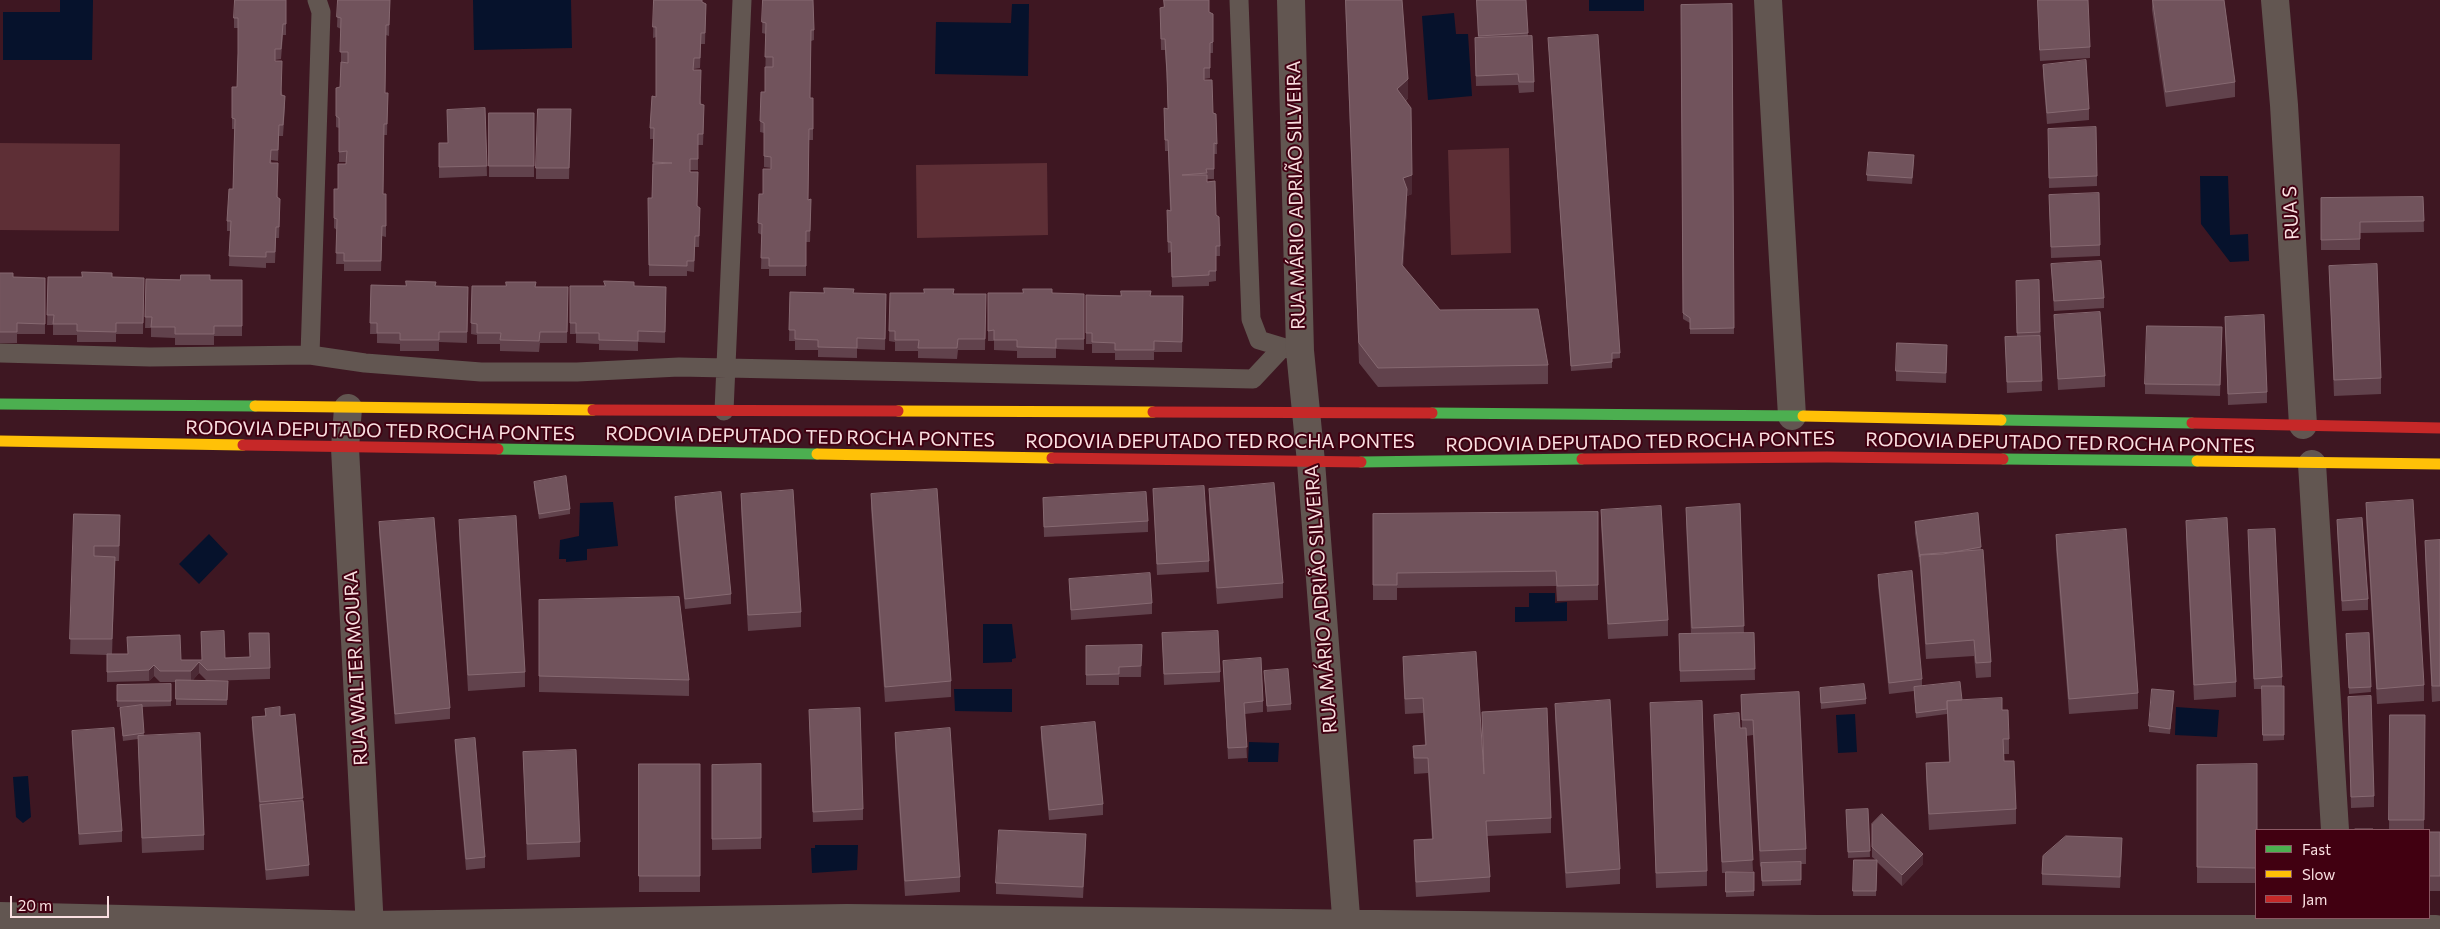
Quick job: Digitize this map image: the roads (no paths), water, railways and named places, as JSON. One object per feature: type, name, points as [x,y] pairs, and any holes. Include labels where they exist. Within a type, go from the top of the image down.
[{"type":"main road","name":"RODOVIA DEPUTADO TED ROCHA PONTES","points":[[0,404],[724,411],[1305,412],[1792,416],[2440,428]]},
{"type":"main road","name":"RODOVIA DEPUTADO TED ROCHA PONTES","points":[[0,441],[1311,462],[1827,457],[2440,464]]},
{"type":"street","name":"RUA MÁRIO ADRIÃO SILVEIRA","points":[[1291,0],[1291,350],[1305,412],[1311,462],[1346,927]]},
{"type":"street","points":[[1768,0],[1792,416]]},
{"type":"street","name":"RUA S","points":[[2276,0],[2304,425]]},
{"type":"street","name":"RUA WALTER MOURA","points":[[348,408],[345,448],[370,927]]},
{"type":"street","points":[[2312,464],[2335,829]]},
{"type":"street","points":[[0,916],[370,927],[847,918],[1346,927],[1808,928],[2340,925],[2436,929]]},
{"type":"lane","points":[[310,355],[321,12],[316,0]]},
{"type":"lane","points":[[724,411],[742,0]]},
{"type":"lane","points":[[1239,0],[1251,319],[1259,340],[1291,350]]},
{"type":"lane","points":[[0,353],[150,357],[310,355],[365,363],[481,372],[577,372],[679,367],[1253,379],[1291,350]]},
{"type":"water","points":[[60,0],[93,0],[92,60],[3,60],[3,12],[60,12]]},
{"type":"water","points":[[473,0],[571,0],[572,48],[474,50]]},
{"type":"water","points":[[1589,0],[1644,0],[1644,11],[1589,11]]},
{"type":"water","points":[[1012,4],[1029,4],[1028,76],[935,74],[936,22],[1011,23]]},
{"type":"water","points":[[1454,13],[1456,34],[1468,34],[1472,96],[1428,100],[1422,16]]},
{"type":"water","points":[[2200,176],[2228,176],[2230,235],[2248,234],[2249,261],[2230,262],[2201,224]]},
{"type":"water","points":[[613,502],[618,546],[587,549],[587,560],[566,562],[566,559],[559,559],[560,540],[579,536],[580,503]]},
{"type":"water","points":[[209,534],[228,554],[199,584],[179,564]]},
{"type":"water","points":[[1529,593],[1555,593],[1555,603],[1567,602],[1567,621],[1515,622],[1515,607],[1529,607]]},
{"type":"water","points":[[983,624],[1012,624],[1016,658],[1012,659],[1012,662],[983,663]]},
{"type":"water","points":[[954,689],[1012,689],[1012,712],[955,711]]},
{"type":"water","points":[[2176,707],[2219,710],[2217,737],[2175,735]]},
{"type":"water","points":[[1855,714],[1857,752],[1838,753],[1836,715]]},
{"type":"water","points":[[1249,742],[1279,743],[1278,762],[1248,762]]},
{"type":"water","points":[[28,776],[31,817],[23,823],[16,817],[13,777]]},
{"type":"water","points":[[815,845],[858,845],[857,870],[812,873],[811,848],[815,848]]}]
